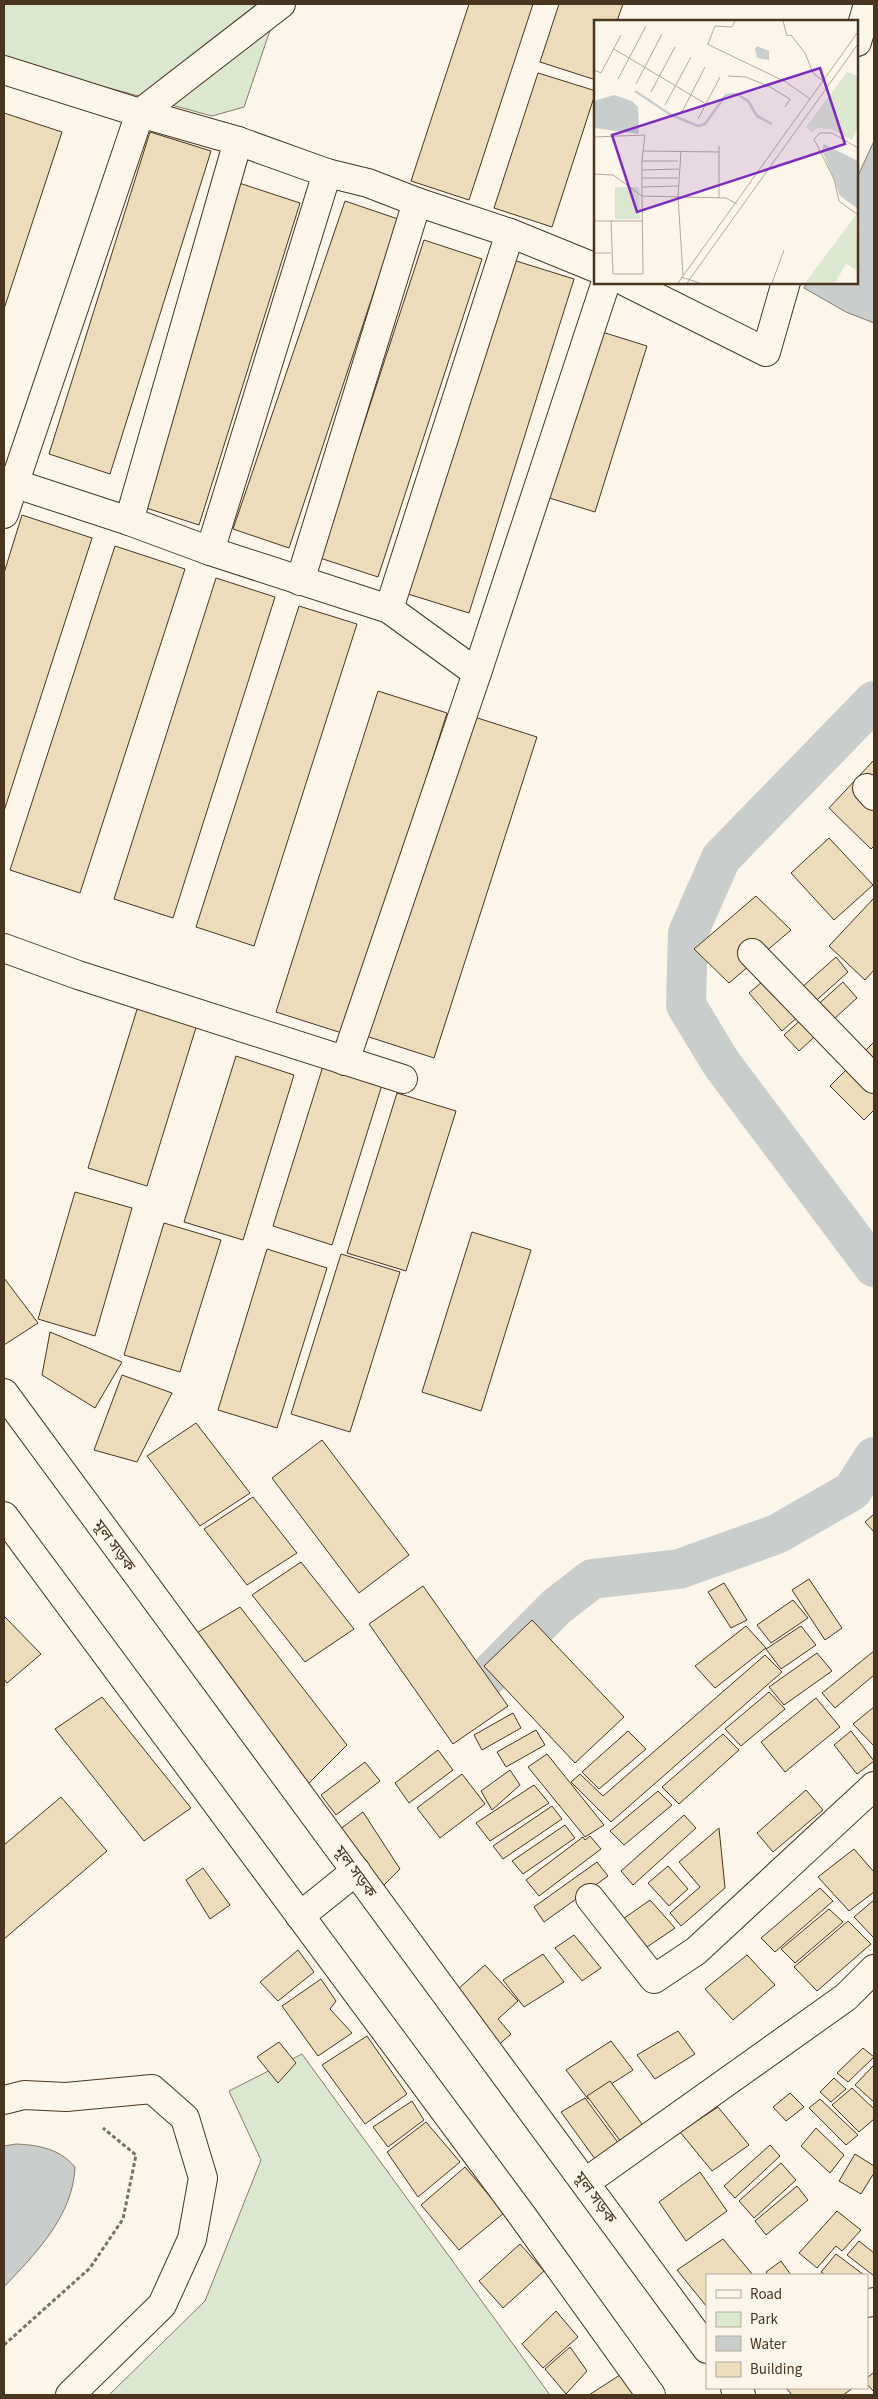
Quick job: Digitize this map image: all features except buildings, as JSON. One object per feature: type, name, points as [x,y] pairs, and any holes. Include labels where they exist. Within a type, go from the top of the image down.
[{"type":"street","points":[[4,514],[9,481],[140,113],[281,4]]},
{"type":"street","points":[[858,39],[868,4]]},
{"type":"street","points":[[4,70],[140,113],[238,141],[327,172],[368,183],[417,202],[510,233],[594,267]]},
{"type":"street","points":[[129,521],[238,141]]},
{"type":"street","points":[[210,552],[327,172]]},
{"type":"street","points":[[300,581],[417,202]]},
{"type":"street","points":[[388,609],[510,233]]},
{"type":"street","points":[[346,1060],[478,673],[605,284]]},
{"type":"street","points":[[630,284],[766,352],[785,284]]},
{"type":"street","points":[[9,481],[129,521],[210,552],[388,609],[478,673]]},
{"type":"street","points":[[4,948],[78,975],[403,1079]]},
{"type":"street","points":[[752,953],[874,1079]]},
{"type":"street","name":"মূল সড়ক","points":[[4,1393],[706,2348]]},
{"type":"street","points":[[4,1516],[521,2214],[651,2395]]},
{"type":"street","points":[[590,1898],[654,1979],[696,1951],[874,1786]]},
{"type":"street","points":[[300,1916],[356,1871]]},
{"type":"street","points":[[586,2182],[846,1997],[874,1969]]},
{"type":"street","points":[[4,2100],[24,2095],[66,2097],[152,2089],[185,2118],[203,2178],[192,2239],[162,2306],[70,2395]]},
{"type":"path","points":[[4,2345],[90,2268],[123,2219],[136,2155],[66,2097]]},
{"type":"green space","points":[[4,4],[279,4],[244,107],[212,116],[21,64],[4,56]]},
{"type":"green space","points":[[302,2054],[550,2395],[109,2395],[205,2301],[261,2160],[229,2091]]},
{"type":"water","points":[[874,141],[874,323],[846,312],[804,288],[806,284],[858,284],[858,176]]},
{"type":"water","points":[[16,2144],[33,2145],[56,2152],[75,2167],[73,2185],[68,2202],[60,2218],[40,2247],[4,2287],[4,2146]]},
{"type":"waterway","points":[[874,701],[721,858],[688,933],[686,1005],[721,1063],[874,1267]]},
{"type":"waterway","points":[[459,1705],[556,1607],[592,1579],[679,1569],[777,1534],[852,1491],[874,1457]]}]
